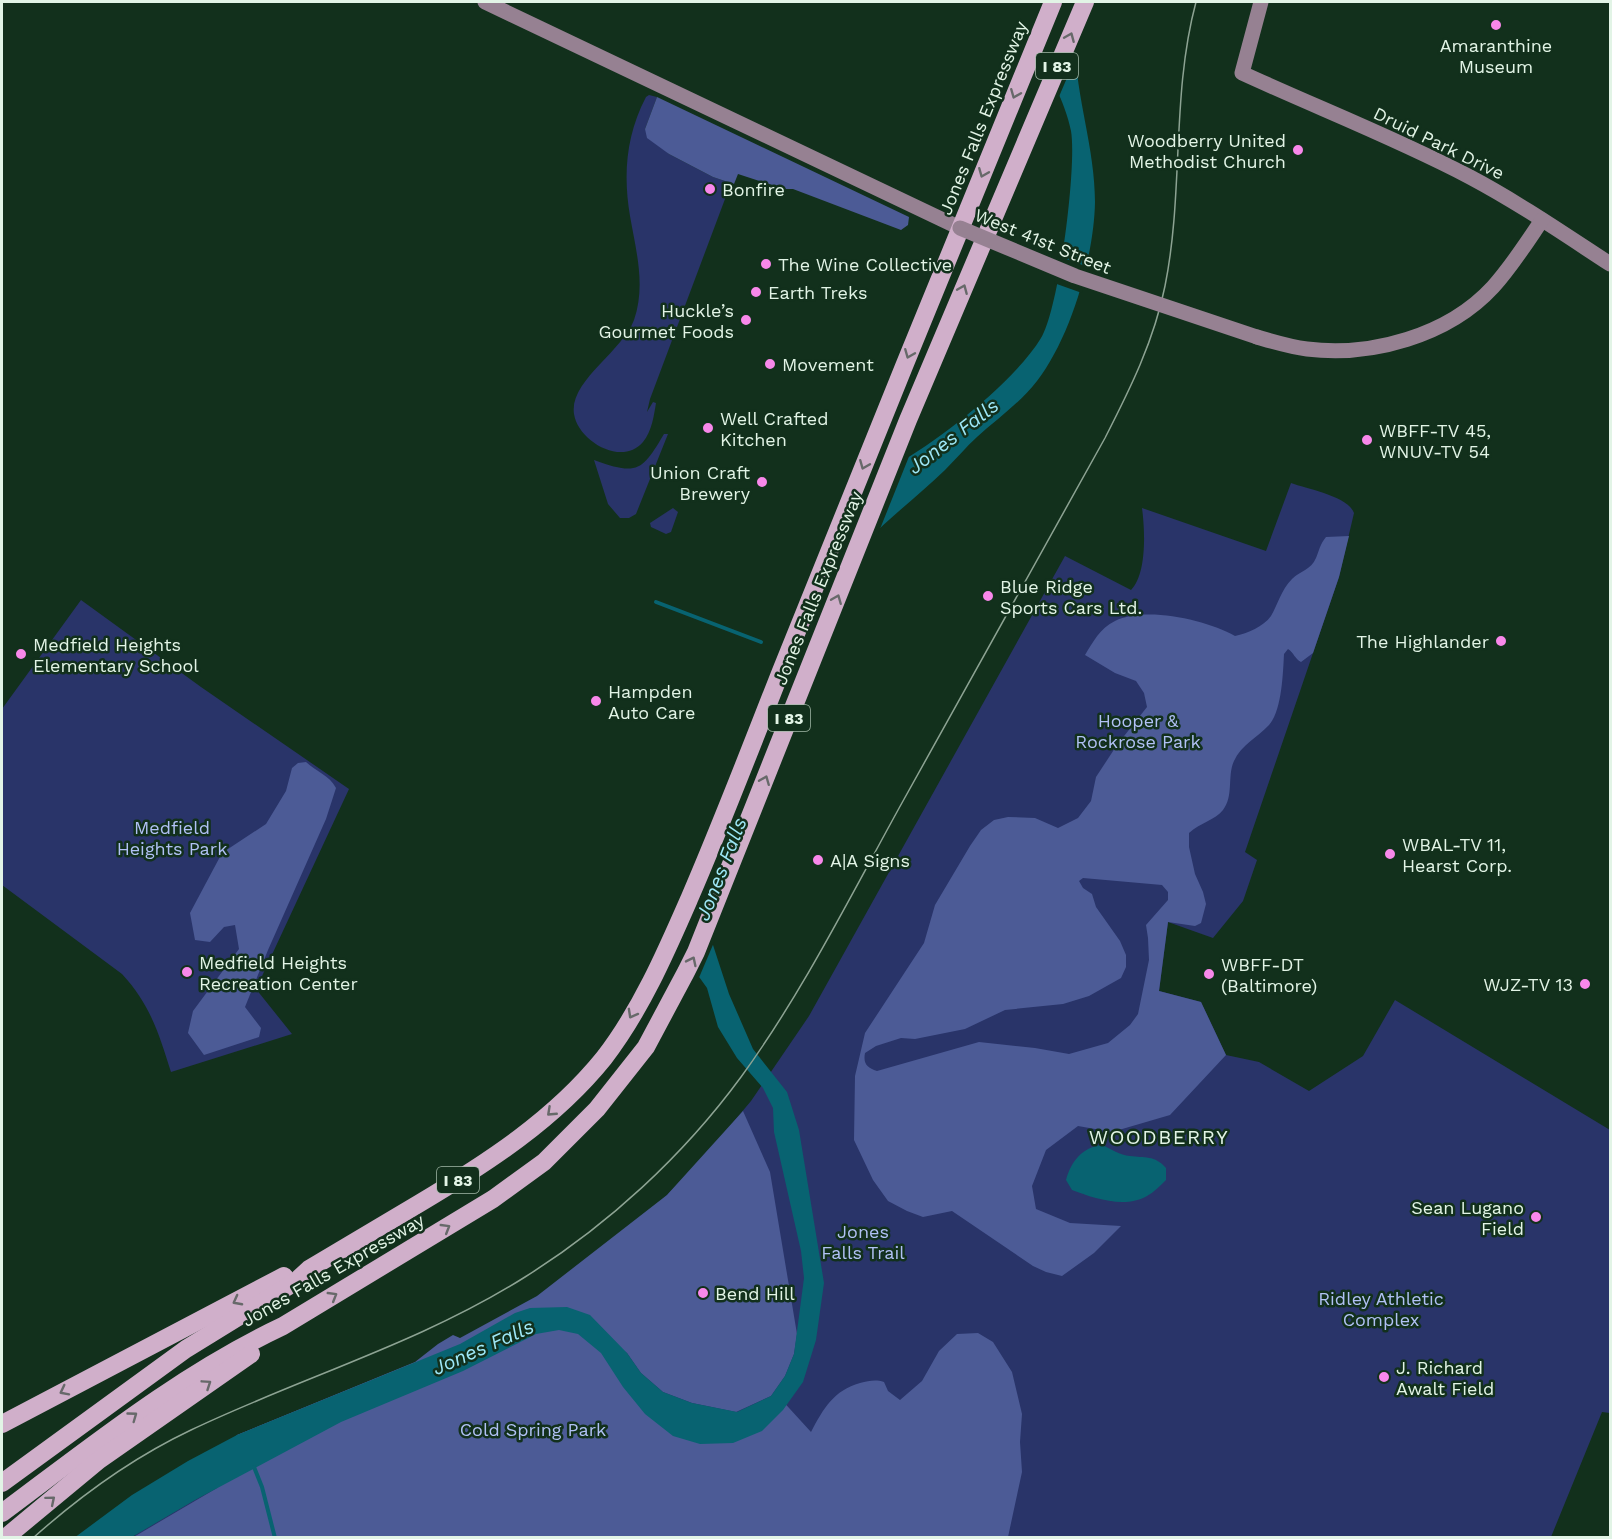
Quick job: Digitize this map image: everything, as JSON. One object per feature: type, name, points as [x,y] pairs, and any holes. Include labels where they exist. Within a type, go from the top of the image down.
[{"type":"highway","name":"Jones Falls Expressway","points":[[2,1483],[186,1350],[295,1282],[309,1269],[505,1150],[544,1120],[570,1095],[603,1059],[624,1030],[660,962],[702,870],[885,411],[1053,2]]},
{"type":"highway","name":"Jones Falls Expressway","points":[[2,1513],[152,1403],[219,1360],[283,1326],[493,1199],[544,1162],[597,1109],[646,1047],[696,952],[908,420],[1085,2]]},
{"type":"highway","points":[[2,1424],[280,1277],[309,1269]]},
{"type":"highway","points":[[5,1538],[99,1460],[260,1348],[283,1326]]},
{"type":"highway","points":[[2,1478],[39,1455]]},
{"type":"main road","name":"West 41st Street","points":[[485,2],[960,228],[1028,258],[1146,301],[1283,345],[1327,351],[1372,348],[1418,335],[1456,316],[1492,288],[1542,220]]},
{"type":"main road","name":"Druid Park Drive","points":[[1261,2],[1242,73],[1485,185],[1611,264]]},
{"type":"green space","points":[[649,95],[657,97],[645,129],[669,154],[713,177],[731,183],[650,399],[647,412],[653,402],[656,403],[649,433],[634,449],[624,452],[602,448],[592,441],[577,424],[574,414],[575,402],[580,390],[628,332],[638,307],[639,268],[628,201],[627,170],[634,126],[639,111]]},
{"type":"green space","points":[[657,97],[909,217],[908,225],[901,230],[793,189],[784,189],[738,174],[734,184],[713,177],[669,154],[647,138],[645,129]]},
{"type":"green space","points":[[664,434],[668,434],[636,514],[629,518],[620,518],[608,504],[594,460],[620,468],[637,467],[650,456]]},
{"type":"green space","points":[[1291,483],[1336,498],[1350,507],[1354,513],[1339,577],[1245,852],[1257,860],[1243,901],[1213,938],[1168,922],[1159,991],[1201,1002],[1226,1055],[1259,1062],[1309,1091],[1363,1056],[1395,1000],[1610,1130],[1610,1413],[1602,1412],[1551,1537],[132,1538],[237,1435],[460,1344],[515,1313],[584,1267],[650,1213],[709,1151],[751,1101],[809,1016],[1065,556],[1131,590],[1140,574],[1144,551],[1142,508],[1266,551]]},
{"type":"green space","points":[[673,508],[678,512],[671,532],[666,534],[651,527],[650,523]]},
{"type":"green space","name":"Hooper & Rockrose Park","points":[[1349,536],[1339,577],[1313,653],[1301,662],[1288,649],[1284,654],[1281,691],[1273,719],[1237,755],[1232,767],[1228,799],[1223,810],[1189,833],[1189,847],[1195,874],[1206,904],[1201,923],[1195,926],[1168,922],[1159,991],[1201,1002],[1226,1055],[1170,1115],[1112,1132],[1078,1126],[1046,1150],[1032,1186],[1036,1209],[1070,1223],[1121,1226],[1094,1253],[1062,1276],[1033,1266],[952,1211],[923,1217],[888,1201],[873,1180],[854,1140],[855,1076],[865,1033],[924,943],[935,905],[981,830],[994,820],[1008,817],[1035,818],[1058,828],[1078,818],[1091,801],[1096,777],[1117,745],[1147,707],[1144,693],[1136,681],[1115,673],[1085,655],[1094,640],[1105,627],[1115,621],[1143,615],[1192,620],[1235,636],[1250,631],[1271,616],[1285,588],[1295,576],[1314,562],[1326,537]],"holes":[[[1083,878],[1162,885],[1168,892],[1168,900],[1146,925],[1149,960],[1138,1014],[1130,1025],[1108,1043],[1069,1054],[979,1042],[877,1071],[866,1065],[865,1053],[876,1046],[901,1038],[915,1039],[965,1029],[1005,1010],[1063,1004],[1089,996],[1121,978],[1126,967],[1126,955],[1120,941],[1096,907],[1092,894],[1083,888],[1079,881]]]},
{"type":"green space","name":"Medfield Heights Park","points":[[81,600],[201,687],[349,789],[256,989],[292,1034],[171,1072],[158,1032],[147,1008],[132,985],[122,974],[2,885],[2,709]]},
{"type":"green space","points":[[306,762],[336,788],[326,819],[245,1007],[261,1028],[259,1037],[204,1055],[188,1033],[193,1011],[239,949],[235,925],[224,927],[210,942],[195,940],[190,913],[222,853],[266,824],[286,791],[292,768],[298,763]]},
{"type":"green space","name":"Cold Spring Park","points":[[743,1111],[770,1172],[797,1334],[794,1354],[785,1376],[771,1396],[736,1412],[692,1403],[663,1392],[641,1373],[627,1353],[566,1315],[638,1387],[702,1426],[779,1397],[811,1432],[825,1408],[843,1390],[860,1383],[881,1381],[884,1382],[888,1391],[900,1400],[922,1381],[939,1351],[957,1334],[978,1333],[993,1342],[1012,1372],[1022,1414],[1020,1442],[1022,1472],[1008,1537],[132,1538],[217,1488],[237,1435],[415,1362],[453,1335],[460,1338],[537,1296],[667,1195]]},
{"type":"water","name":"Jones Falls","points":[[1075,44],[1076,64],[1092,162],[1095,202],[1094,224],[1085,271],[1070,320],[1049,363],[1030,389],[865,543],[710,931],[729,994],[753,1049],[787,1092],[799,1130],[824,1283],[816,1340],[803,1382],[783,1410],[762,1431],[733,1443],[700,1444],[673,1436],[645,1414],[623,1387],[601,1353],[578,1334],[559,1330],[536,1334],[463,1371],[341,1422],[195,1500],[132,1537],[74,1538],[132,1495],[237,1435],[460,1344],[515,1313],[530,1308],[567,1307],[590,1315],[627,1353],[641,1373],[663,1392],[692,1403],[737,1412],[771,1396],[785,1376],[794,1354],[804,1278],[801,1251],[774,1132],[773,1108],[763,1088],[737,1058],[718,1027],[707,988],[697,974],[689,954],[897,464],[934,440],[996,390],[1029,355],[1041,338],[1048,322],[1065,237],[1072,149],[1071,131],[1056,88]]},
{"type":"water","points":[[1102,1145],[1130,1156],[1158,1161],[1166,1168],[1166,1180],[1147,1196],[1129,1202],[1099,1199],[1072,1190],[1066,1180],[1078,1156],[1095,1146]]},
{"type":"pier","points":[[1047,2],[1091,2],[1078,52],[1058,99],[1044,71],[1041,41]]},
{"type":"pier","points":[[1058,256],[1088,267],[1082,293],[1054,283]]},
{"type":"pier","name":"Jones Falls","points":[[910,454],[878,534],[867,545],[713,931],[715,940],[698,980],[686,954],[684,937],[688,918],[856,497],[874,479]]},
{"type":"waterway","points":[[656,602],[761,642]]},
{"type":"waterway","points":[[254,1467],[262,1487],[275,1538]]},
{"type":"tram line","points":[[33,1538],[108,1478],[149,1452],[233,1411],[445,1321],[525,1277],[556,1257],[615,1212],[669,1161],[741,1077],[764,1045],[826,942],[1105,438],[1140,364],[1160,306],[1171,251],[1183,72],[1196,2]]},
{"type":"place","name":"Amaranthine Museum","points":[[1496,25]]},
{"type":"place","name":"Woodberry United Methodist Church","points":[[1298,150]]},
{"type":"place","name":"Bonfire","points":[[710,189]]},
{"type":"place","name":"The Wine Collective","points":[[766,264]]},
{"type":"place","name":"Earth Treks","points":[[756,292]]},
{"type":"place","name":"Huckle’s Gourmet Foods","points":[[746,320]]},
{"type":"place","name":"Movement","points":[[770,364]]},
{"type":"place","name":"Well Crafted Kitchen","points":[[708,428]]},
{"type":"place","name":"WBFF-TV 45, WNUV-TV 54","points":[[1367,440]]},
{"type":"place","name":"Union Craft Brewery","points":[[762,482]]},
{"type":"place","name":"Blue Ridge Sports Cars Ltd.","points":[[988,596]]},
{"type":"place","name":"The Highlander","points":[[1501,641]]},
{"type":"place","name":"Medfield Heights Elementary School","points":[[21,654]]},
{"type":"place","name":"Hampden Auto Care","points":[[596,701]]},
{"type":"place","name":"WBAL-TV 11, Hearst Corp.","points":[[1390,854]]},
{"type":"place","name":"A|A Signs","points":[[818,860]]},
{"type":"place","name":"Medfield Heights Recreation Center","points":[[187,972]]},
{"type":"place","name":"WBFF-DT (Baltimore)","points":[[1209,974]]},
{"type":"place","name":"WJZ-TV 13","points":[[1585,984]]},
{"type":"place","name":"Sean Lugano Field","points":[[1536,1217]]},
{"type":"place","name":"Bend Hill","points":[[703,1293]]},
{"type":"place","name":"J. Richard Awalt Field","points":[[1384,1377]]},
{"type":"district","name":"WOODBERRY","points":[[1159,1137]]},
{"type":"park label","name":"Jones Falls Trail","points":[[863,1241]]},
{"type":"park label","name":"Ridley Athletic Complex","points":[[1381,1308]]}]
